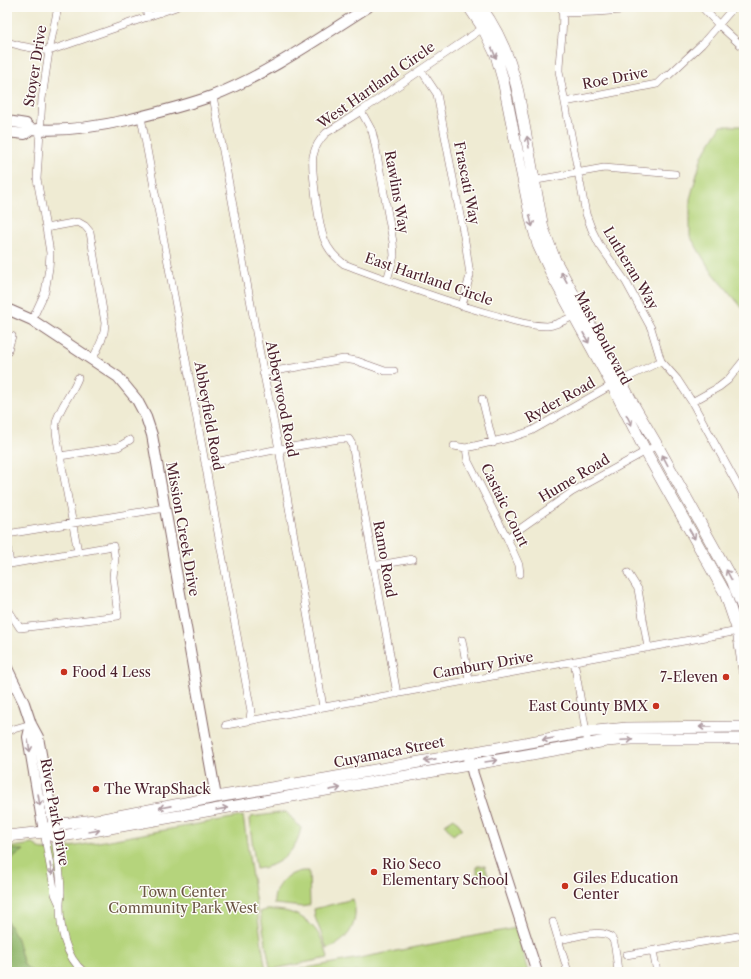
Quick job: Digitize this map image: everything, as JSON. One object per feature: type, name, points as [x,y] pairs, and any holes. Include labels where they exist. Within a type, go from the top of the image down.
[{"type":"main road","name":"Mast Boulevard","points":[[469,7],[496,55],[523,183],[538,245],[553,277],[578,313]]},
{"type":"main road","name":"Mast Boulevard","points":[[482,7],[492,22],[514,72],[543,228],[555,260],[578,313],[616,383],[646,452],[725,594],[741,631],[744,670]]},
{"type":"main road","name":"Mast Boulevard","points":[[616,383],[658,445],[732,580],[744,611]]},
{"type":"main road","name":"Cuyamaca Street","points":[[7,836],[216,797],[586,732],[627,728],[744,727]]},
{"type":"main road","name":"Cuyamaca Street","points":[[55,837],[588,744],[632,739],[744,739]]},
{"type":"main road","points":[[295,784],[296,796]]},
{"type":"main road","points":[[49,829],[55,837]]},
{"type":"street","name":"Stoyer Drive","points":[[32,320],[44,296],[49,276],[50,253],[36,179],[35,130],[58,7]]},
{"type":"street","points":[[144,7],[148,17]]},
{"type":"street","points":[[7,42],[49,51],[176,7]]},
{"type":"street","points":[[7,132],[25,134],[35,130],[63,130],[94,127],[191,103],[213,96],[239,84],[298,52],[368,7]]},
{"type":"street","points":[[702,7],[744,48]]},
{"type":"street","name":"Roe Drive","points":[[566,102],[656,84],[664,77],[669,75],[702,44],[734,7]]},
{"type":"street","points":[[562,10],[597,12],[622,10]]},
{"type":"street","name":"Lutheran Way","points":[[562,10],[563,35],[559,54],[559,71],[586,214],[599,244],[626,282],[651,328],[661,361],[677,379],[692,402],[744,497]]},
{"type":"street","name":"West Hartland Circle","points":[[316,192],[312,166],[313,158],[318,145],[326,133],[362,111],[492,22]]},
{"type":"street","name":"Frascati Way","points":[[421,70],[437,94],[466,246],[470,275],[462,306]]},
{"type":"street","name":"Abbeywood Road","points":[[213,96],[263,373],[279,449],[323,707]]},
{"type":"street","name":"Rawlins Way","points":[[362,111],[372,131],[376,144],[393,242],[394,256],[387,280]]},
{"type":"street","name":"Abbeyfield Road","points":[[141,116],[249,704],[250,719]]},
{"type":"street","points":[[7,121],[26,124],[35,130]]},
{"type":"street","points":[[523,183],[604,168],[675,174]]},
{"type":"street","name":"East Hartland Circle","points":[[316,192],[323,238],[330,251],[344,264],[462,306],[531,325],[554,325],[578,313]]},
{"type":"street","points":[[46,228],[78,222],[85,226],[90,232],[105,323],[105,330],[102,340],[92,360]]},
{"type":"street","points":[[7,309],[32,320]]},
{"type":"street","name":"Mission Creek Drive","points":[[32,320],[118,378],[125,384],[137,400],[144,413],[152,435],[216,797]]},
{"type":"street","points":[[7,353],[12,336]]},
{"type":"street","points":[[263,373],[344,359],[384,371],[394,371]]},
{"type":"street","points":[[692,402],[719,387],[728,380],[744,360]]},
{"type":"street","name":"Ryder Road","points":[[454,446],[466,448],[493,443],[531,431],[616,383],[661,361]]},
{"type":"street","points":[[78,378],[60,412],[56,423],[60,456],[78,552]]},
{"type":"street","points":[[482,399],[493,443]]},
{"type":"street","name":"Ramo Road","points":[[279,449],[339,439],[349,439],[352,444],[397,694]]},
{"type":"street","points":[[60,456],[118,447],[130,440]]},
{"type":"street","name":"Hume Road","points":[[507,538],[572,492],[658,445]]},
{"type":"street","name":"Castaic Court","points":[[466,448],[468,461],[507,538],[519,565],[520,574]]},
{"type":"street","points":[[205,464],[279,449]]},
{"type":"street","points":[[7,534],[165,508]]},
{"type":"street","points":[[7,545],[8,565],[113,546],[115,558],[113,577],[118,616],[20,628],[7,608]]},
{"type":"street","points":[[373,566],[412,559]]},
{"type":"street","points":[[628,574],[638,590],[648,648]]},
{"type":"street","name":"Cambury Drive","points":[[226,725],[250,719],[397,694],[741,631]]},
{"type":"street","points":[[462,640],[469,680]]},
{"type":"street","points":[[574,662],[588,744]]},
{"type":"street","name":"River Park Drive","points":[[7,668],[24,703],[31,724],[28,736],[49,829],[55,894],[60,905]]},
{"type":"street","points":[[7,731],[31,724]]},
{"type":"street","points":[[468,753],[470,764],[537,972]]},
{"type":"street","name":"River Park Drive","points":[[55,837],[61,893],[60,905],[63,934],[66,947],[76,965],[84,972]]},
{"type":"street","points":[[553,922],[568,972]]},
{"type":"street","points":[[559,940],[600,933],[607,934],[613,940],[618,972]]},
{"type":"street","points":[[626,955],[744,935]]},
{"type":"street","points":[[653,951],[657,972]]},
{"type":"green space","points":[[721,126],[744,126],[744,310],[709,268],[690,236],[690,199],[702,156]]},
{"type":"green space","points":[[286,812],[301,828],[299,837],[291,851],[286,856],[272,865],[256,869],[249,820],[251,817]]},
{"type":"green space","name":"Town Center Community Park West","points":[[243,816],[266,972],[7,972],[7,848],[33,844],[43,850],[65,848]]},
{"type":"green space","points":[[454,818],[462,828],[453,835],[445,824]]},
{"type":"green space","points":[[7,849],[24,850],[9,861],[7,859]]},
{"type":"green space","points":[[477,866],[485,866],[490,882],[485,884],[477,878]]},
{"type":"green space","points":[[302,871],[309,871],[310,905],[303,907],[274,904],[274,898],[281,882],[290,875]]},
{"type":"green space","points":[[353,899],[355,915],[351,930],[341,941],[327,949],[315,917],[314,909]]},
{"type":"green space","points":[[266,910],[289,912],[307,921],[320,937],[328,958],[273,969],[270,967],[260,912]]},
{"type":"green space","points":[[7,921],[17,939],[24,965],[33,972],[7,972]]},
{"type":"green space","points":[[516,928],[528,972],[286,972]]},
{"type":"place","name":"Food 4 Less","points":[[64,672]]},
{"type":"place","name":"7-Eleven","points":[[726,677]]},
{"type":"place","name":"East County BMX","points":[[656,706]]},
{"type":"place","name":"The WrapShack","points":[[96,789]]},
{"type":"place","name":"Rio Seco Elementary School","points":[[374,872]]},
{"type":"place","name":"Giles Education Center","points":[[565,886]]}]
